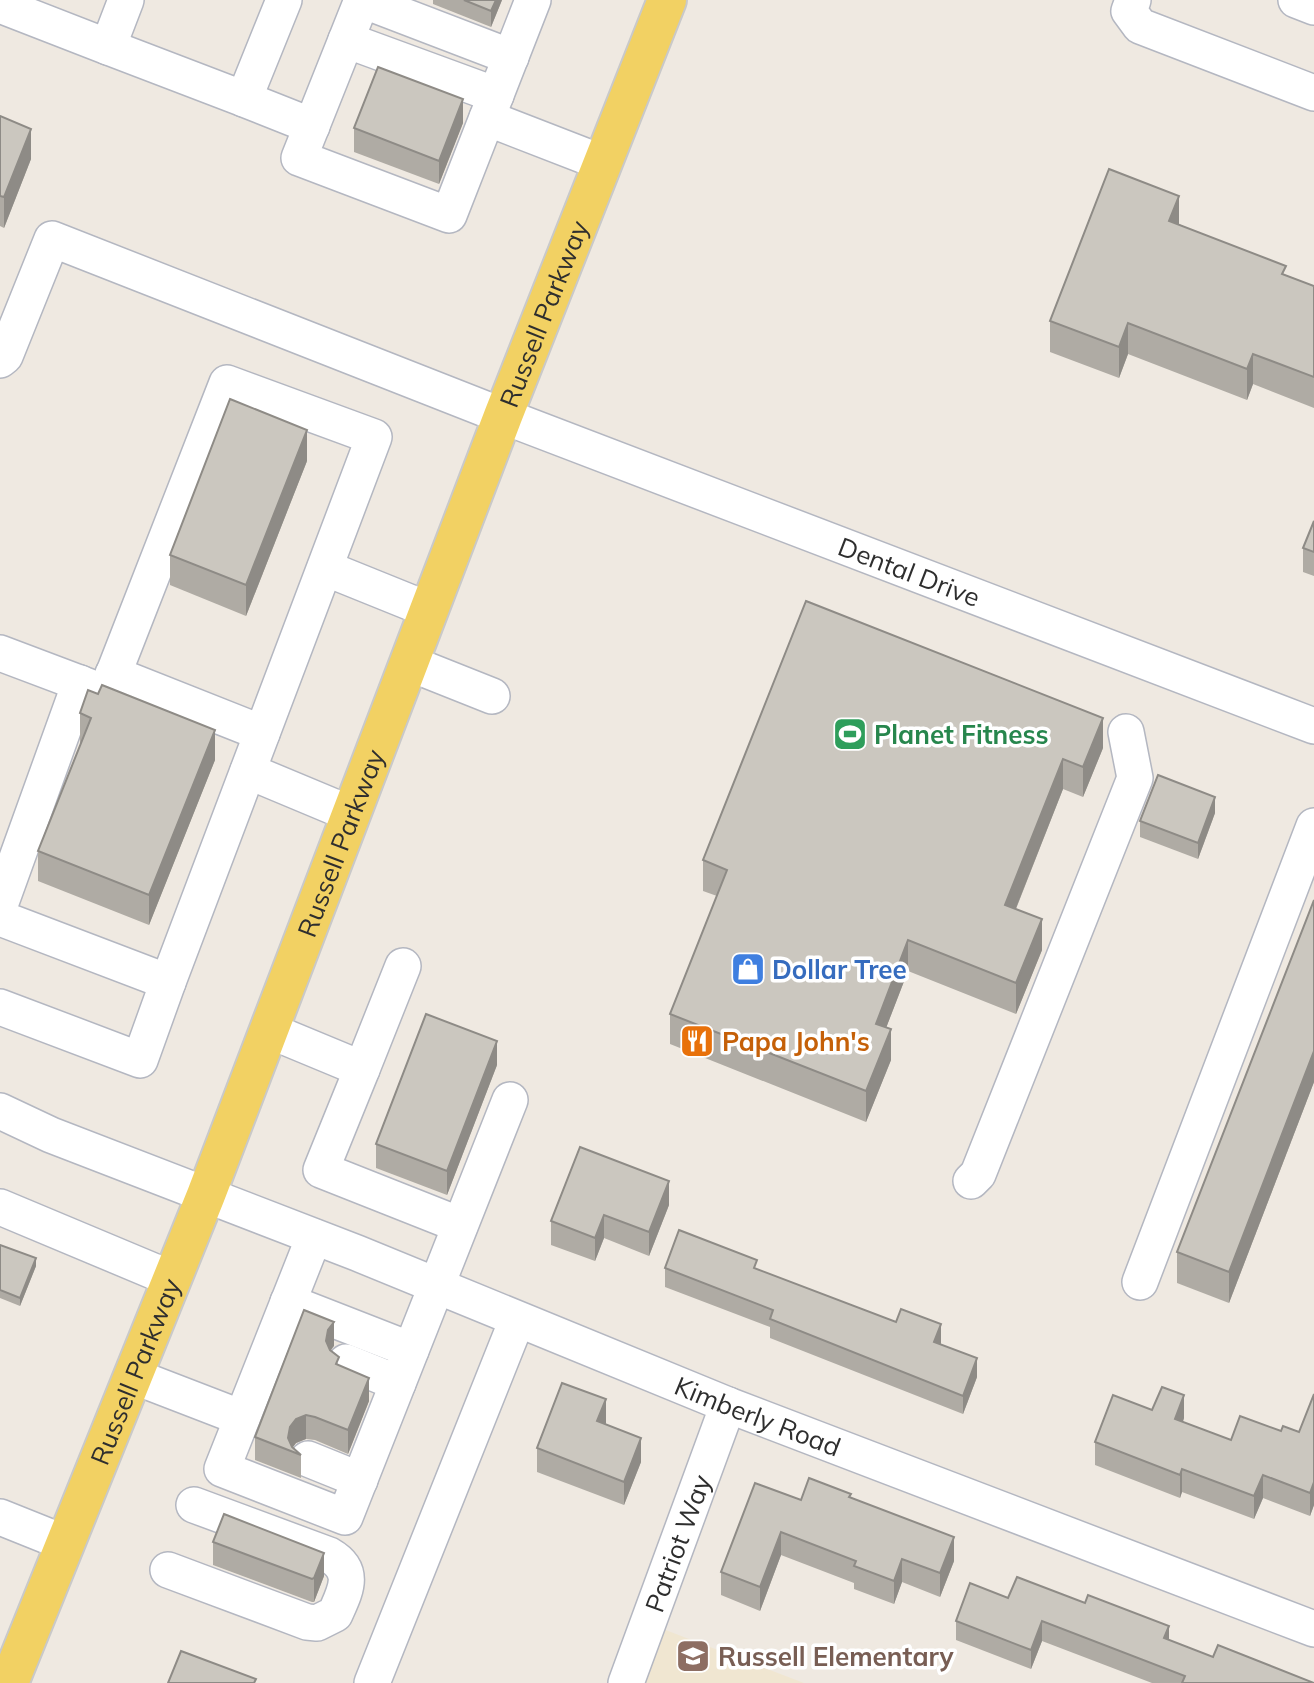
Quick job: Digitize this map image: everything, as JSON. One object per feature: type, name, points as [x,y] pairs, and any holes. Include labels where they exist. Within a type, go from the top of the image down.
[{"type":"main road","name":"Russell Parkway","points":[[9,1683],[206,1195],[503,416],[667,0]]},
{"type":"street","points":[[108,47],[126,0]]},
{"type":"street","points":[[244,99],[284,0]]},
{"type":"street","points":[[511,57],[362,0],[299,158],[449,215],[492,107],[533,0]]},
{"type":"street","points":[[1133,0],[1129,11],[1140,26],[1314,93]]},
{"type":"street","points":[[1296,0],[1314,7]]},
{"type":"street","points":[[0,5],[312,125]]},
{"type":"street","points":[[346,40],[492,107],[603,163]]},
{"type":"street","name":"Dental Drive","points":[[0,360],[5,356],[52,239],[503,416],[1314,726]]},
{"type":"street","points":[[0,653],[106,693],[226,383],[374,437],[140,1060],[0,1007]]},
{"type":"street","points":[[324,568],[429,610]]},
{"type":"street","points":[[409,663],[492,696]]},
{"type":"street","points":[[113,674],[262,733]]},
{"type":"street","points":[[0,905],[80,683]]},
{"type":"street","points":[[971,1181],[978,1174],[1135,778],[1126,732]]},
{"type":"street","points":[[248,771],[351,814]]},
{"type":"street","points":[[1140,1282],[1314,826]]},
{"type":"street","points":[[0,918],[168,982]]},
{"type":"street","points":[[403,966],[321,1170],[460,1225]]},
{"type":"street","points":[[268,1030],[362,1069]]},
{"type":"street","points":[[133,1376],[241,1444],[345,1517],[510,1100]]},
{"type":"street","name":"Kimberly Road","points":[[0,1111],[51,1135],[314,1237],[728,1405],[1314,1629]]},
{"type":"street","points":[[0,1207],[172,1279]]},
{"type":"street","points":[[168,1570],[307,1622],[317,1623],[335,1614],[346,1588],[346,1576],[343,1567],[329,1555],[196,1500],[241,1444],[284,1348],[288,1302],[314,1237]]},
{"type":"street","points":[[288,1302],[411,1350]]},
{"type":"street","points":[[372,1683],[517,1320]]},
{"type":"street","points":[[343,1370],[395,1391]]},
{"type":"street","name":"Patriot Way","points":[[626,1683],[728,1405]]},
{"type":"street","points":[[305,1467],[357,1488]]},
{"type":"street","points":[[0,1517],[65,1543]]},
{"type":"shaded area","name":"Russell Elementary","points":[[663,1629],[804,1683],[642,1683]]},
{"type":"building","points":[[464,0],[496,0],[491,11]]},
{"type":"building","points":[[378,67],[463,99],[439,161],[354,128]]},
{"type":"building","points":[[0,116],[31,129],[4,197],[0,196]]},
{"type":"building","points":[[1109,169],[1179,196],[1169,221],[1286,266],[1282,274],[1314,286],[1314,377],[1253,354],[1247,369],[1128,323],[1119,347],[1050,321]]},
{"type":"building","points":[[230,399],[307,430],[246,585],[170,555]]},
{"type":"building","points":[[1314,521],[1314,552],[1303,548]]},
{"type":"building","points":[[806,601],[1103,718],[1083,767],[1063,759],[1005,905],[1042,919],[1016,983],[908,940],[876,1024],[891,1029],[866,1091],[670,1014],[727,870],[703,860]]},
{"type":"building","points":[[102,685],[215,730],[149,895],[38,851],[91,718],[80,713],[88,690],[98,694]]},
{"type":"building","points":[[1158,775],[1215,797],[1198,843],[1140,821]]},
{"type":"building","points":[[1314,900],[1314,1051],[1229,1272],[1177,1252]]},
{"type":"building","points":[[426,1014],[497,1041],[447,1171],[376,1144]]},
{"type":"building","points":[[580,1147],[669,1181],[649,1232],[604,1215],[595,1238],[551,1221]]},
{"type":"building","points":[[679,1230],[757,1260],[754,1268],[896,1322],[901,1309],[941,1324],[934,1342],[977,1358],[963,1396],[770,1319],[773,1310],[665,1268]]},
{"type":"building","points":[[0,1245],[36,1258],[20,1298],[0,1290]]},
{"type":"building","points":[[304,1310],[334,1322],[328,1330],[326,1341],[330,1350],[339,1357],[336,1364],[369,1378],[348,1430],[306,1415],[296,1419],[290,1427],[288,1438],[292,1447],[301,1455],[255,1437]]},
{"type":"building","points":[[562,1383],[606,1399],[597,1421],[641,1438],[624,1482],[537,1448]]},
{"type":"building","points":[[1162,1387],[1184,1395],[1175,1419],[1231,1440],[1240,1416],[1281,1431],[1283,1426],[1299,1432],[1314,1394],[1314,1482],[1310,1493],[1263,1475],[1254,1496],[1182,1469],[1180,1475],[1095,1442],[1113,1395],[1152,1410]]},
{"type":"building","points":[[809,1478],[851,1494],[849,1497],[954,1537],[940,1573],[902,1559],[894,1581],[854,1566],[856,1561],[781,1532],[760,1587],[721,1572],[755,1483],[801,1500]]},
{"type":"building","points":[[224,1514],[324,1553],[314,1578],[213,1542]]},
{"type":"building","points":[[1017,1577],[1085,1603],[1088,1595],[1169,1626],[1164,1638],[1213,1657],[1218,1645],[1314,1683],[1182,1683],[1185,1676],[1042,1621],[1031,1650],[956,1621],[970,1583],[1008,1598]]},
{"type":"building","points":[[181,1651],[256,1679],[254,1683],[168,1683]]},
{"type":"place","name":"Planet Fitness","points":[[850,734]]},
{"type":"place","name":"Dollar Tree","points":[[748,969]]},
{"type":"place","name":"Papa John's","points":[[697,1041]]},
{"type":"place","name":"Russell Elementary","points":[[693,1656]]}]
